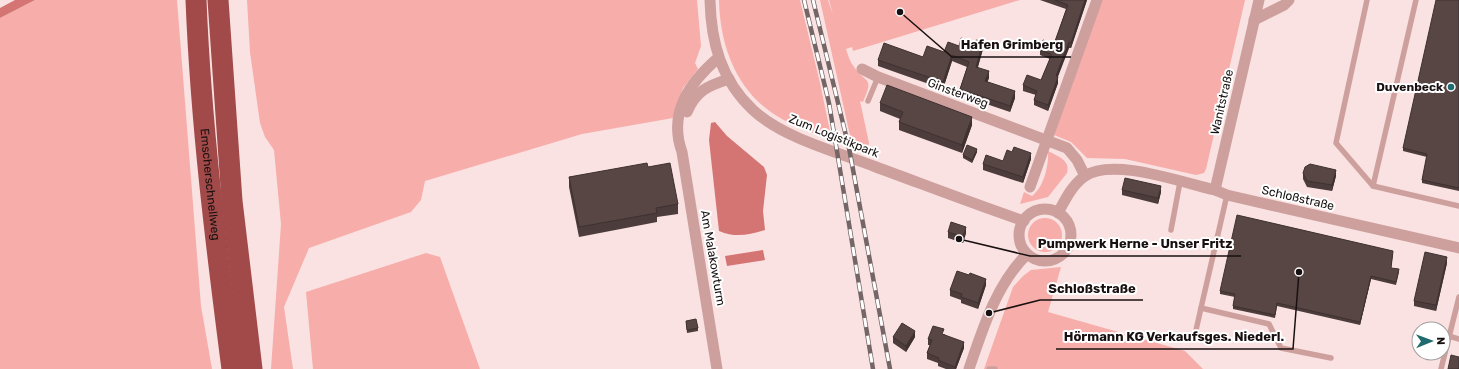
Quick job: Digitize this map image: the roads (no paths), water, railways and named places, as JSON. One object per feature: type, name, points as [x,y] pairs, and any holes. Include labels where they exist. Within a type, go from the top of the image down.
[{"type":"highway","name":"Emscherschnellweg","points":[[196,0],[200,82],[211,212],[232,369]]},
{"type":"highway","name":"Emscherschnellweg","points":[[218,0],[232,201],[252,369]]},
{"type":"street","name":"Zum Logistikpark","points":[[710,0],[712,31],[718,58],[729,79],[753,110],[788,133],[1024,221]]},
{"type":"street","points":[[1030,187],[1097,0]]},
{"type":"street","name":"Wanitstraße","points":[[1215,190],[1259,0]]},
{"type":"street","points":[[1254,20],[1284,5],[1289,0]]},
{"type":"street","name":"Am Malakowturm","points":[[717,369],[682,152],[677,138],[677,127],[678,115],[684,100],[696,80],[718,58]]},
{"type":"street","name":"Ginsterweg","points":[[862,69],[878,77],[1067,148],[1077,160],[1085,176]]},
{"type":"street","name":"Am Malakowturm","points":[[682,152],[684,123],[692,100],[699,92],[729,79]]},
{"type":"street","name":"Schloßstraße","points":[[1058,213],[1069,192],[1085,176],[1100,169],[1115,168],[1131,170],[1215,190],[1227,195],[1459,248]]},
{"type":"street","points":[[1046,209],[1058,213],[1068,222],[1071,236],[1070,242],[1064,254],[1052,261],[1032,258],[1027,254],[1020,242],[1019,234],[1024,221],[1028,216],[1039,210],[1046,209]]},
{"type":"street","points":[[969,369],[989,313],[1003,282],[1027,254]]},
{"type":"lane","points":[[1367,0],[1336,143],[1373,186],[1459,206]]},
{"type":"lane","points":[[1373,186],[1416,0]]},
{"type":"lane","points":[[868,101],[878,77]]},
{"type":"lane","points":[[1171,230],[1180,182]]},
{"type":"lane","points":[[1196,330],[1227,195]]},
{"type":"lane","points":[[1451,328],[1459,297]]},
{"type":"lane","points":[[1201,308],[1269,324],[1281,348],[1331,358]]},
{"type":"lane","points":[[989,369],[995,369]]},
{"type":"railway","points":[[804,0],[829,103],[873,369]]},
{"type":"railway","points":[[813,0],[849,148],[890,369]]},
{"type":"place","name":"Hafen Grimberg","points":[[900,12]]},
{"type":"place","name":"Duvenbeck","points":[[1451,87]]},
{"type":"place","name":"Pumpwerk Herne - Unser Fritz","points":[[959,239]]},
{"type":"place","name":"Hörmann KG Verkaufsges. Niederl.","points":[[1299,272]]},
{"type":"place","name":"Schloßstraße","points":[[989,313]]}]
